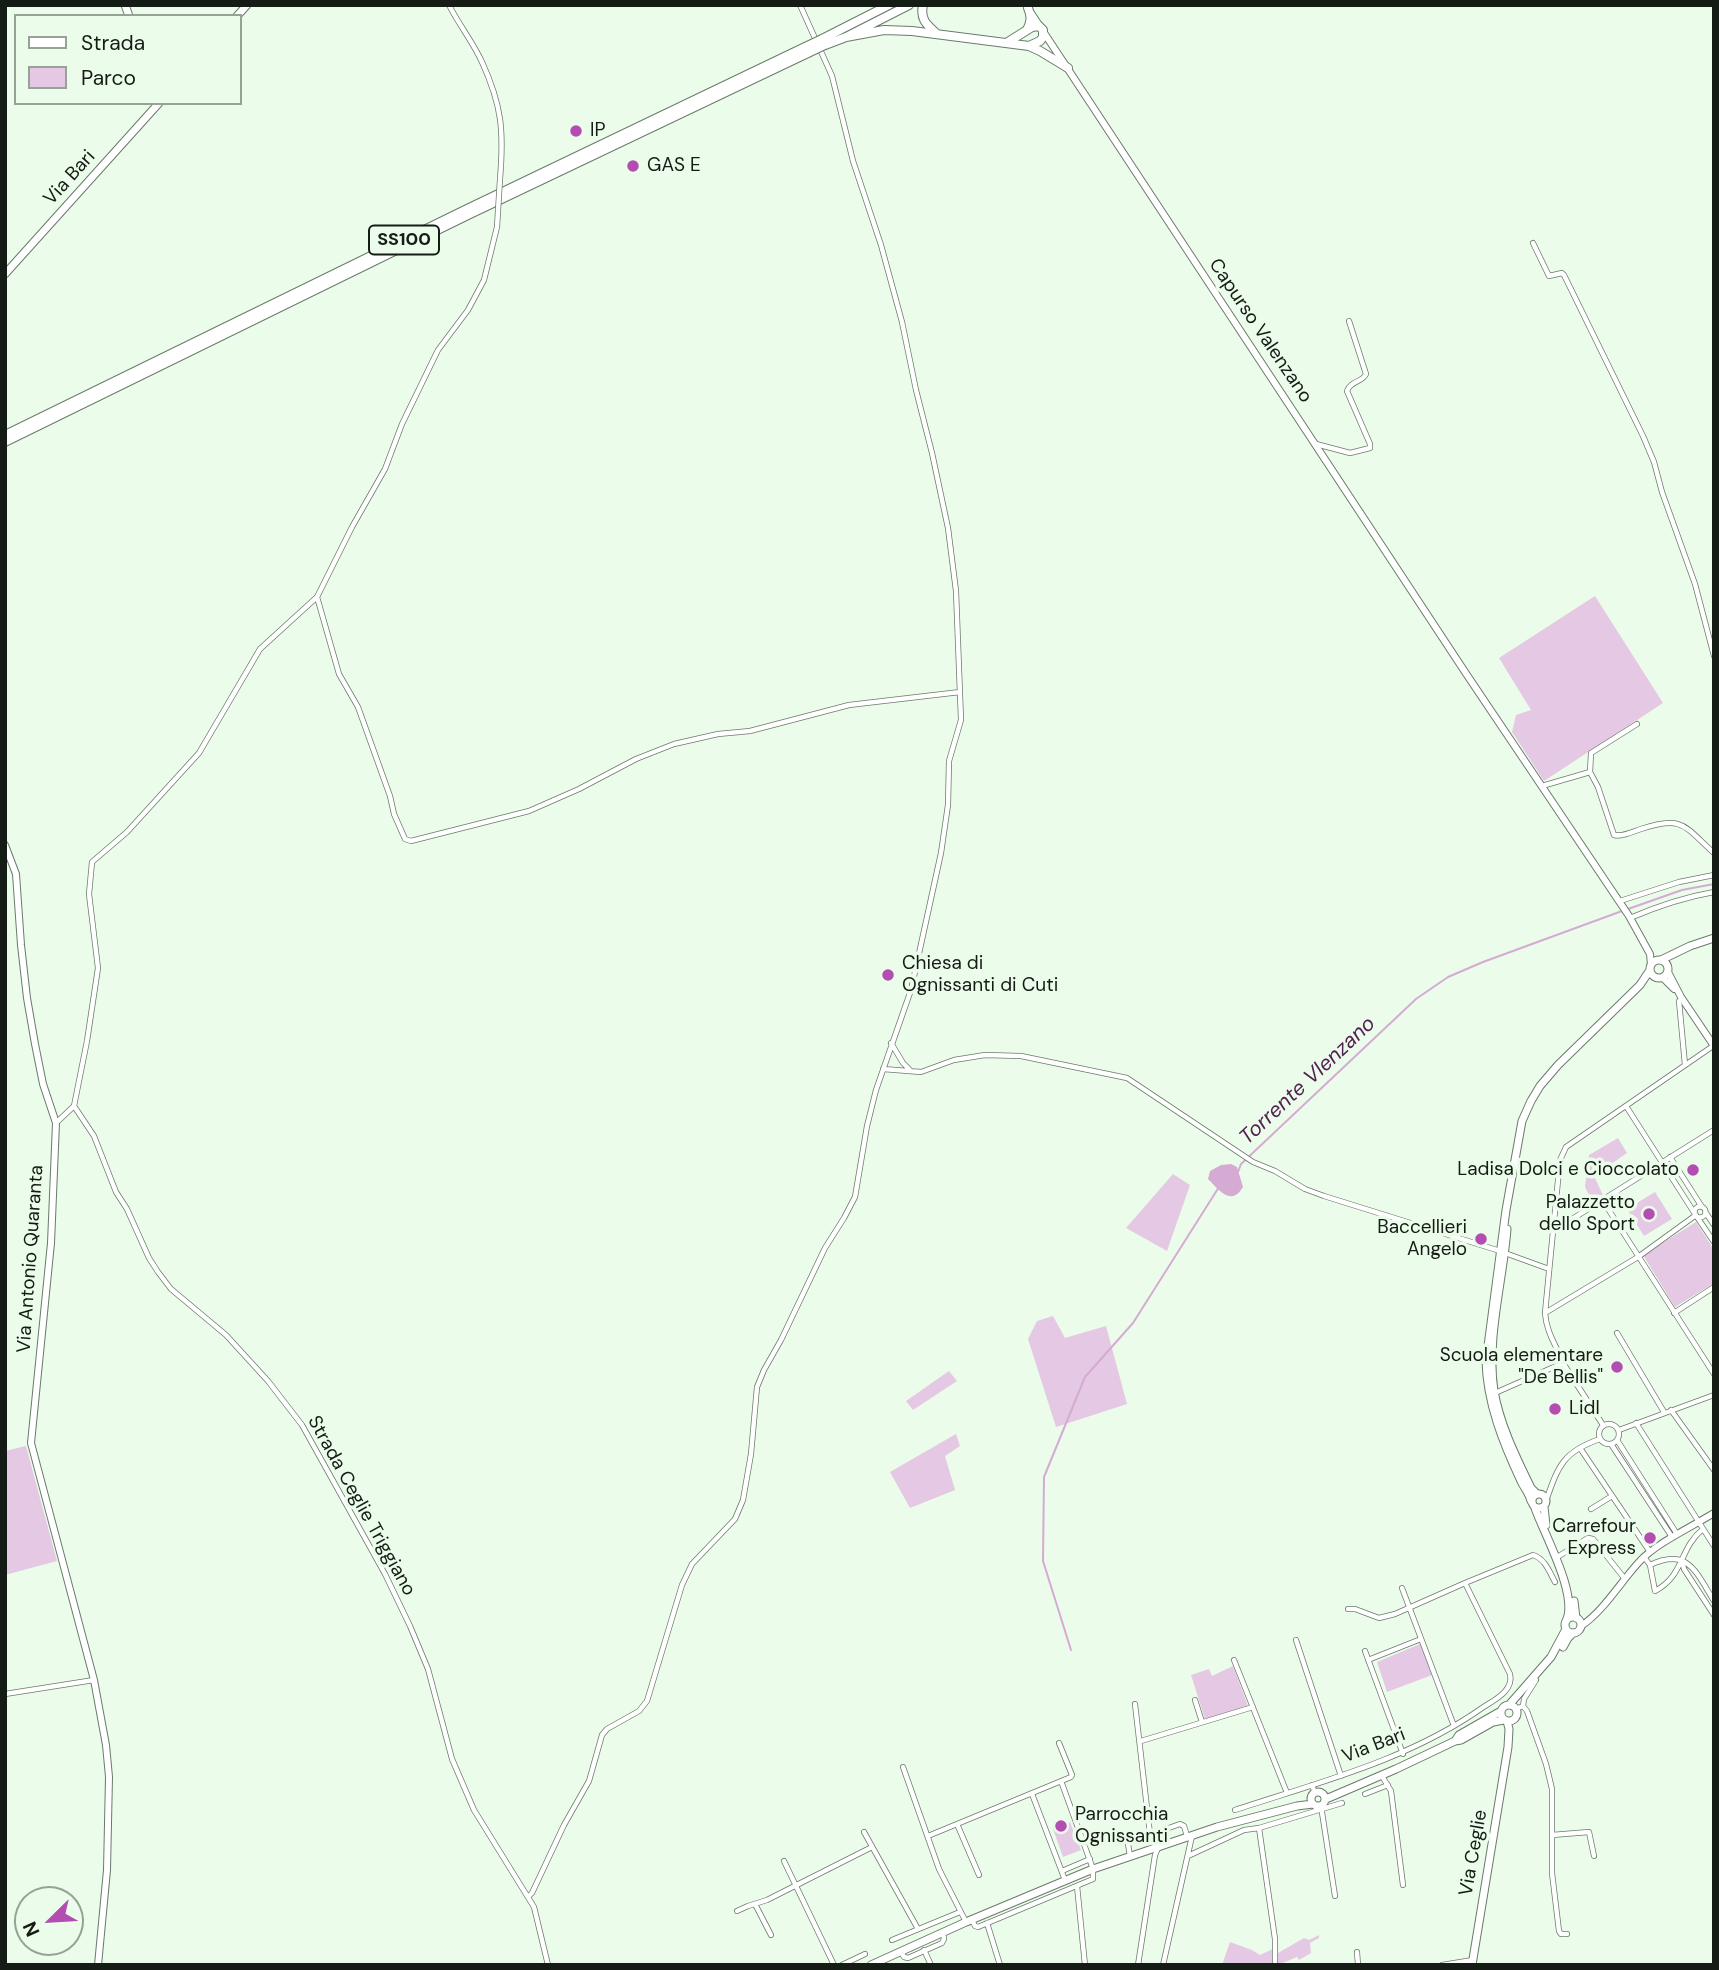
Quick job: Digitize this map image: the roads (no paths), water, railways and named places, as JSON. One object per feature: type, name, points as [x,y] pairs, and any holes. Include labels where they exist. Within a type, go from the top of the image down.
[{"type":"highway","name":"SS100","points":[[5,442],[807,50],[890,5]]},
{"type":"highway","name":"SS100","points":[[846,37],[909,5]]},
{"type":"highway","points":[[923,5],[924,22],[936,33]]},
{"type":"highway","points":[[1006,44],[1022,35],[1031,23],[1027,6]]},
{"type":"highway","points":[[1027,30],[1039,26],[1043,30],[1040,41],[1029,46]]},
{"type":"highway","name":"SS100","points":[[823,42],[884,30],[936,33],[1029,46],[1068,68]]},
{"type":"highway","name":"SS100","points":[[5,434],[467,209],[807,50]]},
{"type":"highway","name":"SS100","points":[[5,447],[21,434]]},
{"type":"main road","name":"Via Bari","points":[[5,274],[155,105]]},
{"type":"main road","points":[[1568,1627],[1578,1631],[1579,1621],[1570,1586],[1516,1457],[1494,1393],[1492,1346],[1517,1143],[1522,1121],[1531,1101],[1540,1086],[1559,1065],[1677,952],[1714,938]]},
{"type":"main road","points":[[1502,1252],[1486,1348],[1488,1386],[1498,1424],[1522,1483],[1535,1499],[1539,1509],[1545,1504]]},
{"type":"main road","points":[[1516,1709],[1521,1697],[1536,1680],[1568,1627],[1570,1614],[1567,1589],[1545,1522],[1545,1497],[1535,1499]]},
{"type":"main road","points":[[1516,1709],[1551,1657],[1571,1617],[1579,1621]]},
{"type":"main road","name":"Via Bari","points":[[871,1965],[1093,1869],[1190,1836],[1297,1806],[1382,1776],[1461,1740],[1493,1722],[1506,1720],[1516,1709],[1504,1706],[1501,1711],[1459,1735],[1455,1741]]},
{"type":"main road","name":"Via Ceglie","points":[[1472,1963],[1516,1709]]},
{"type":"main road","name":"Via Ceglie","points":[[1501,1711],[1509,1729],[1508,1747]]},
{"type":"street","points":[[56,1123],[74,1107],[88,1041],[98,968],[89,894],[92,862],[127,832],[199,753],[260,649],[317,597],[385,469],[402,424],[438,350],[468,310],[484,280],[497,227],[503,142],[499,105],[481,61],[449,5]]},
{"type":"street","points":[[528,1897],[589,1781],[602,1735],[607,1728],[639,1711],[647,1701],[673,1612],[692,1564],[735,1519],[743,1500],[749,1464],[757,1387],[825,1248],[855,1197],[867,1126],[891,1043],[911,990],[941,853],[948,805],[949,761],[961,720],[956,591],[948,528],[902,322],[881,245],[853,161],[832,76],[800,5]]},
{"type":"street","name":"Capurso Valenzano","points":[[1027,6],[1467,675],[1630,917],[1660,969],[1714,1046]]},
{"type":"street","points":[[1533,243],[1549,276],[1562,273],[1564,275],[1643,436],[1695,584],[1714,656]]},
{"type":"street","points":[[1316,444],[1350,453],[1370,448],[1347,391],[1349,386],[1364,378],[1366,374],[1349,321]]},
{"type":"street","points":[[317,597],[339,674],[358,707],[394,814],[405,839],[411,841],[528,811],[579,789],[636,759],[674,744],[718,734],[750,731],[849,705],[960,692]]},
{"type":"street","points":[[1637,724],[1591,753],[1590,772],[1598,787],[1614,835],[1676,822],[1714,853]]},
{"type":"street","points":[[1542,786],[1590,772]]},
{"type":"street","name":"Via Antonio Quaranta","points":[[5,845],[16,874],[21,945],[35,1044],[43,1084],[56,1123],[50,1254],[31,1443],[94,1680],[106,1745],[109,1777],[107,1870],[98,1965]]},
{"type":"street","points":[[1620,902],[1679,882],[1714,875]]},
{"type":"street","points":[[1630,917],[1657,906],[1714,892]]},
{"type":"street","points":[[1682,998],[1679,1001],[1685,1066]]},
{"type":"street","points":[[891,1043],[910,1070]]},
{"type":"street","points":[[1603,1425],[1548,1335],[1545,1313],[1560,1160],[1566,1147],[1714,1046]]},
{"type":"street","points":[[883,1069],[921,1072],[954,1060],[985,1055],[1021,1056],[1127,1078],[1253,1162],[1275,1171],[1305,1189],[1549,1269]]},
{"type":"street","points":[[1626,1106],[1714,1242]]},
{"type":"street","name":"Strada Ceglie Triggiano","points":[[74,1107],[93,1136],[116,1192],[158,1272],[171,1289],[226,1335],[250,1360],[302,1425],[385,1574],[430,1677],[452,1759],[476,1813],[534,1908],[548,1965]]},
{"type":"street","points":[[1553,1231],[1714,1130]]},
{"type":"street","points":[[1670,1157],[1714,1225]]},
{"type":"street","points":[[1670,1174],[1678,1169]]},
{"type":"street","points":[[1603,1201],[1714,1374]]},
{"type":"street","points":[[1696,1215],[1696,1209],[1702,1207]]},
{"type":"street","points":[[1696,1215],[1702,1217],[1706,1213]]},
{"type":"street","points":[[1545,1313],[1638,1257],[1696,1215]]},
{"type":"street","points":[[1674,1313],[1714,1287]]},
{"type":"street","points":[[1617,1333],[1664,1412]]},
{"type":"street","points":[[1494,1393],[1563,1363]]},
{"type":"street","points":[[1619,1430],[1714,1395]]},
{"type":"street","points":[[1671,1410],[1714,1470]]},
{"type":"street","points":[[1636,1423],[1714,1546]]},
{"type":"street","points":[[1603,1425],[1612,1424],[1619,1430]]},
{"type":"street","points":[[1603,1425],[1598,1433],[1600,1438],[1615,1448],[1675,1536]]},
{"type":"street","points":[[1619,1430],[1617,1440],[1675,1536]]},
{"type":"street","points":[[1545,1504],[1558,1468],[1570,1454],[1600,1438]]},
{"type":"street","points":[[1611,1444],[1617,1440]]},
{"type":"street","points":[[1580,1448],[1647,1555],[1655,1591],[1668,1584],[1689,1542],[1714,1513]]},
{"type":"street","points":[[1535,1499],[1550,1485]]},
{"type":"street","points":[[1591,1509],[1612,1496]]},
{"type":"street","points":[[1579,1621],[1594,1615],[1647,1555],[1675,1536],[1701,1526]]},
{"type":"street","points":[[1545,1564],[1588,1538],[1593,1539],[1625,1579]]},
{"type":"street","points":[[1348,1609],[1380,1618],[1395,1614],[1533,1555],[1545,1564],[1555,1582]]},
{"type":"street","points":[[1650,1565],[1662,1559],[1674,1558],[1691,1564],[1714,1601]]},
{"type":"street","points":[[1682,1560],[1684,1569],[1714,1615]]},
{"type":"street","name":"Via Bari","points":[[1188,1856],[1244,1830],[1259,1828],[1318,1798],[1340,1776],[1402,1754],[1454,1726],[1505,1692],[1511,1684],[1510,1674],[1465,1583]]},
{"type":"street","points":[[1402,1588],[1454,1726]]},
{"type":"street","points":[[1368,1660],[1421,1639]]},
{"type":"street","points":[[1296,1640],[1340,1776]]},
{"type":"street","points":[[1365,1651],[1402,1754]]},
{"type":"street","points":[[1234,1660],[1287,1793]]},
{"type":"street","points":[[5,1695],[94,1680]]},
{"type":"street","points":[[1195,1700],[1202,1723]]},
{"type":"street","points":[[1135,1704],[1150,1834]]},
{"type":"street","points":[[1141,1741],[1253,1707]]},
{"type":"street","points":[[1516,1709],[1527,1711],[1550,1778],[1552,1873],[1559,1931],[1561,1934],[1567,1934]]},
{"type":"street","points":[[1437,1736],[1439,1749]]},
{"type":"street","points":[[1429,1740],[1439,1749]]},
{"type":"street","points":[[928,1836],[1071,1777],[1059,1743]]},
{"type":"street","points":[[903,1767],[944,1881],[960,1912],[969,1921],[976,1927],[987,1923],[1000,1965]]},
{"type":"street","points":[[1382,1776],[1391,1791],[1404,1885]]},
{"type":"street","points":[[1061,1782],[1093,1869]]},
{"type":"street","points":[[1365,1794],[1388,1785]]},
{"type":"street","name":"Via Bari","points":[[1235,1810],[1287,1793],[1342,1802]]},
{"type":"street","points":[[1032,1794],[1065,1880]]},
{"type":"street","points":[[1318,1798],[1335,1896]]},
{"type":"street","points":[[957,1824],[979,1875]]},
{"type":"street","points":[[1130,1856],[1129,1842],[1150,1834],[1182,1824],[1190,1836],[1188,1856],[1163,1965]]},
{"type":"street","points":[[1259,1828],[1275,1939],[1275,1965]]},
{"type":"street","points":[[864,1832],[916,1930],[919,1943]]},
{"type":"street","points":[[1552,1835],[1589,1832],[1594,1856]]},
{"type":"street","points":[[737,1911],[767,1900],[872,1847]]},
{"type":"street","points":[[1138,1965],[1154,1862],[1159,1847]]},
{"type":"street","points":[[1141,1853],[1154,1862]]},
{"type":"street","points":[[1062,1871],[1090,1859]]},
{"type":"street","points":[[784,1861],[834,1965]]},
{"type":"street","name":"Via Bari","points":[[987,1923],[1093,1878],[1093,1869]]},
{"type":"street","points":[[1077,1886],[1085,1965]]},
{"type":"street","points":[[755,1904],[771,1935]]},
{"type":"street","points":[[892,1940],[960,1912]]},
{"type":"street","points":[[933,1923],[940,1933]]},
{"type":"street","name":"Via Bari","points":[[901,1951],[904,1957],[908,1958],[942,1943],[944,1940],[940,1933]]},
{"type":"street","points":[[924,1950],[931,1965]]},
{"type":"street","points":[[1357,1952],[1358,1965]]},
{"type":"street","points":[[842,1965],[865,1954]]},
{"type":"street","points":[[1442,1965],[1472,1963]]},
{"type":"waterway","name":"Torrente Vlenzano","points":[[1628,909],[1682,890],[1714,884]]},
{"type":"waterway","name":"Torrente Vlenzano","points":[[1238,1172],[1241,1164],[1416,999],[1448,977],[1622,911]]},
{"type":"waterway","name":"Torrente Vlenzano","points":[[1071,1650],[1043,1561],[1044,1477],[1085,1377],[1133,1323],[1219,1187]]},
{"type":"place","name":"IP","points":[[576,131]]},
{"type":"place","name":"GAS E","points":[[633,166]]},
{"type":"place","name":"Chiesa di Ognissanti di Cuti","points":[[888,975]]},
{"type":"place","name":"Ladisa Dolci e Cioccolato","points":[[1693,1170]]},
{"type":"place","name":"Palazzetto dello Sport","points":[[1649,1214]]},
{"type":"place","name":"Baccellieri Angelo","points":[[1481,1239]]},
{"type":"place","name":"Scuola elementare \"De Bellis\"","points":[[1617,1367]]},
{"type":"place","name":"Lidl","points":[[1555,1409]]},
{"type":"place","name":"Carrefour Express","points":[[1650,1538]]},
{"type":"place","name":"Parrocchia Ognissanti","points":[[1061,1826]]}]
